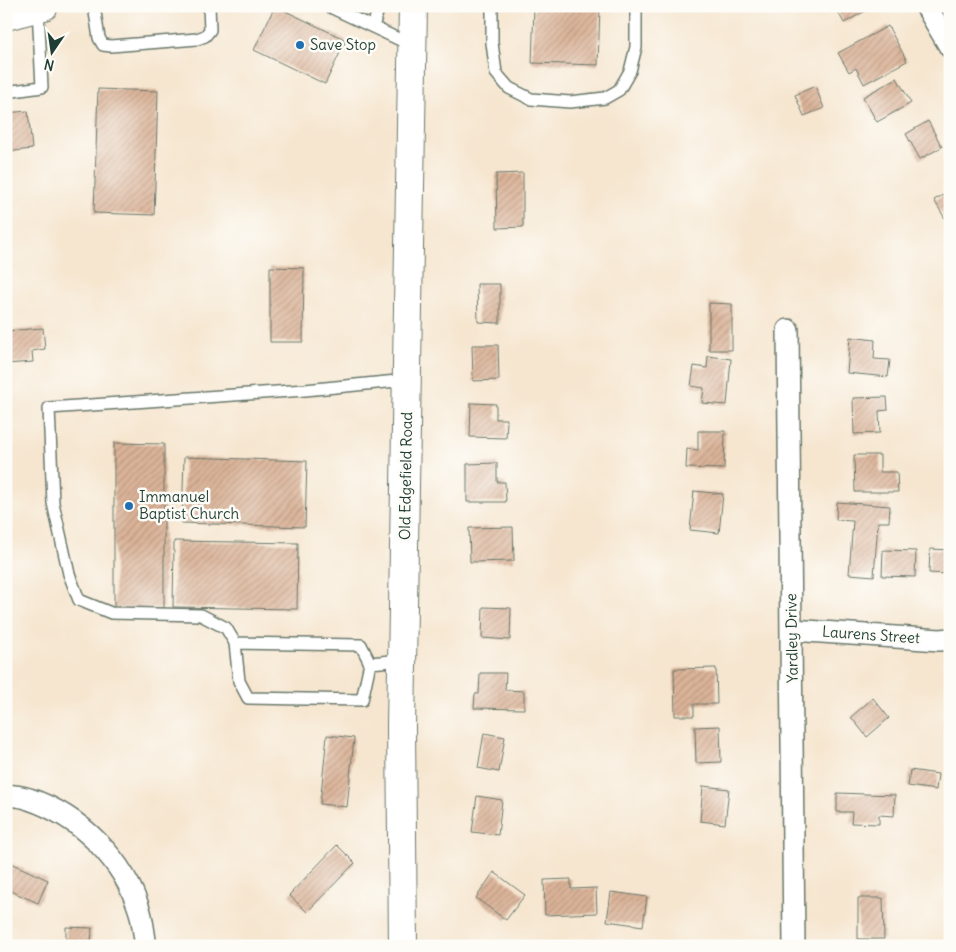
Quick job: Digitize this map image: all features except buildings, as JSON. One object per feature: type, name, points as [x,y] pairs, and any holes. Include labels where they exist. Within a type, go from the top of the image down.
[{"type":"street","name":"Old Edgefield Road","points":[[403,946],[402,660],[413,6]]},
{"type":"street","points":[[926,6],[950,47]]},
{"type":"street","points":[[6,16],[41,7]]},
{"type":"street","name":"Yardley Drive","points":[[788,330],[794,946]]},
{"type":"street","name":"Laurens Street","points":[[792,630],[940,640],[950,639]]},
{"type":"street","points":[[6,795],[28,798],[51,808],[90,834],[106,851],[132,891],[140,912],[146,946]]},
{"type":"lane","points":[[94,6],[98,38],[103,45],[111,46],[197,39],[205,36],[210,30],[209,6]]},
{"type":"lane","points":[[328,6],[348,10],[373,27],[412,46]]},
{"type":"lane","points":[[373,27],[379,6]]},
{"type":"lane","points":[[492,6],[492,43],[496,73],[509,88],[532,99],[570,102],[605,98],[619,90],[630,70],[636,48],[636,6]]},
{"type":"lane","points":[[6,92],[42,87],[41,7]]},
{"type":"lane","points":[[235,643],[361,645],[370,663],[362,700],[248,698],[239,681],[235,643],[226,628],[201,615],[111,613],[79,600],[69,574],[53,503],[48,408],[305,390],[407,380]]},
{"type":"lane","points":[[370,663],[402,660]]},
{"type":"place","name":"Save Stop","points":[[300,45]]},
{"type":"place","name":"Immanuel Baptist Church","points":[[129,506]]}]
